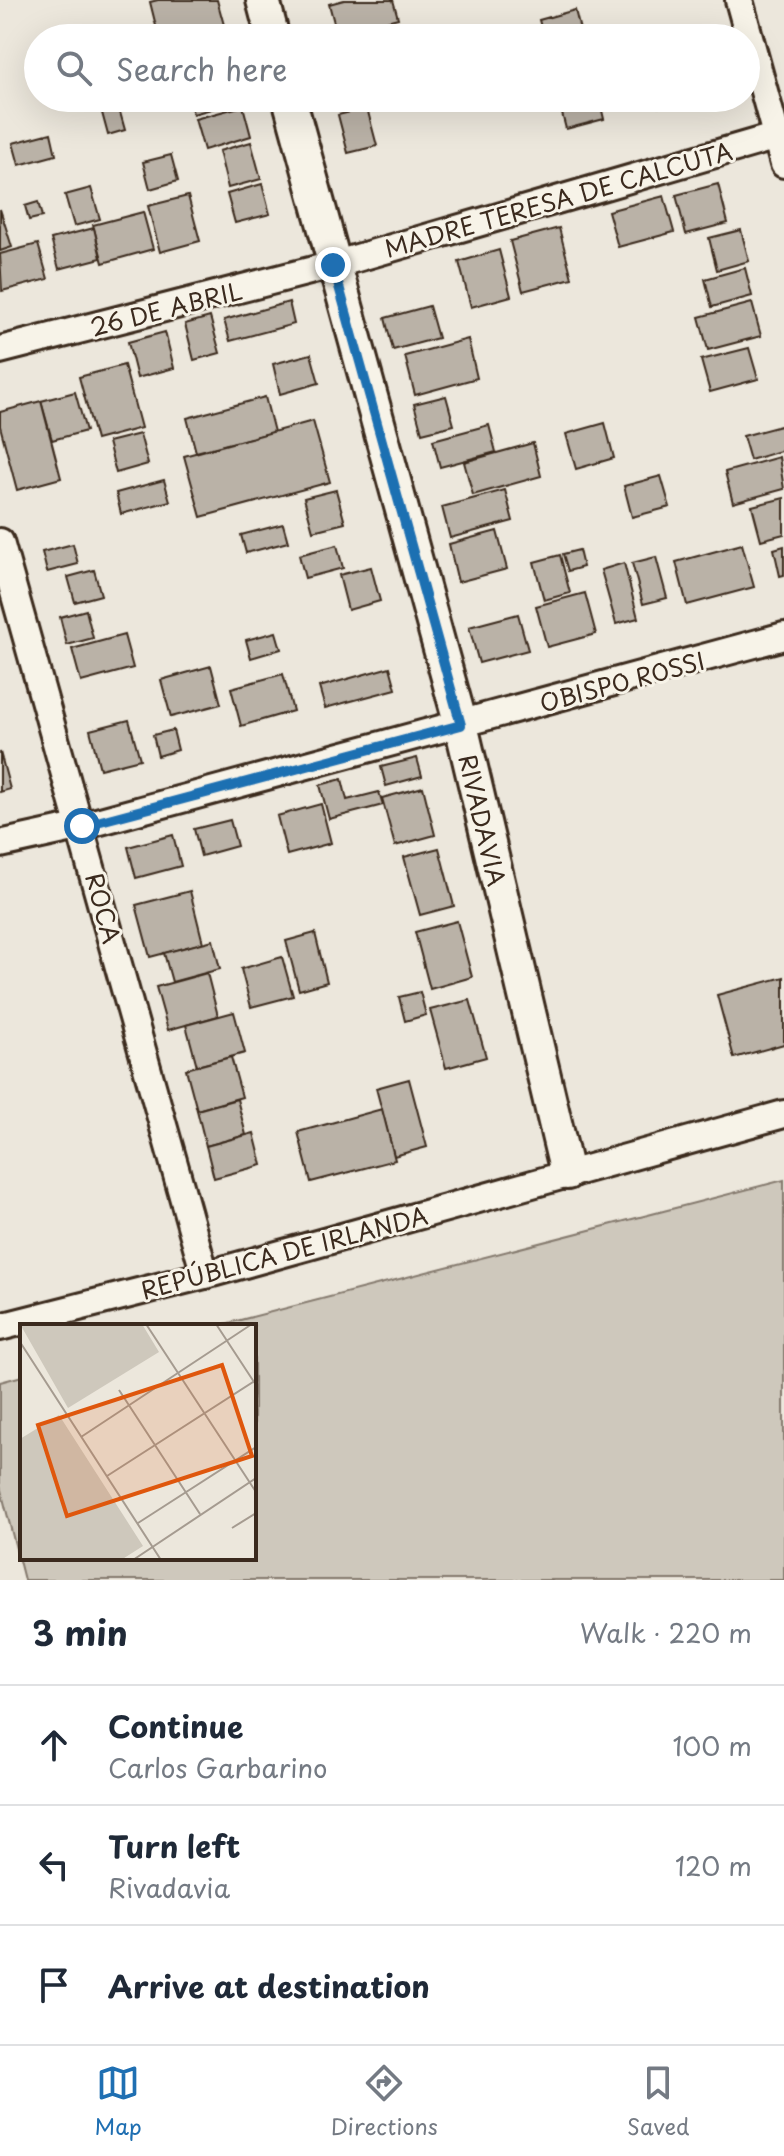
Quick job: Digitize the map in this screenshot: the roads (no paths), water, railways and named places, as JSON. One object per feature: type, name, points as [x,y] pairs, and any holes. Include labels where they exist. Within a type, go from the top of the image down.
[{"type":"street","points":[[263,0],[269,24]]},
{"type":"street","points":[[739,0],[746,24]]},
{"type":"street","points":[[760,69],[780,135],[784,164]]},
{"type":"street","name":"RIVADAVIA","points":[[293,112],[461,725],[567,1173]]},
{"type":"street","name":"MADRE TERESA DE CALCUTA","points":[[333,265],[780,135]]},
{"type":"street","name":"26 DE ABRIL","points":[[0,350],[333,265]]},
{"type":"street","name":"ROCA","points":[[0,542],[82,826],[205,1275]]},
{"type":"street","name":"OBISPO ROSSI","points":[[0,844],[82,826],[784,636]]},
{"type":"street","name":"REPÚBLICA DE IRLANDA","points":[[0,1327],[205,1275],[784,1114]]}]
